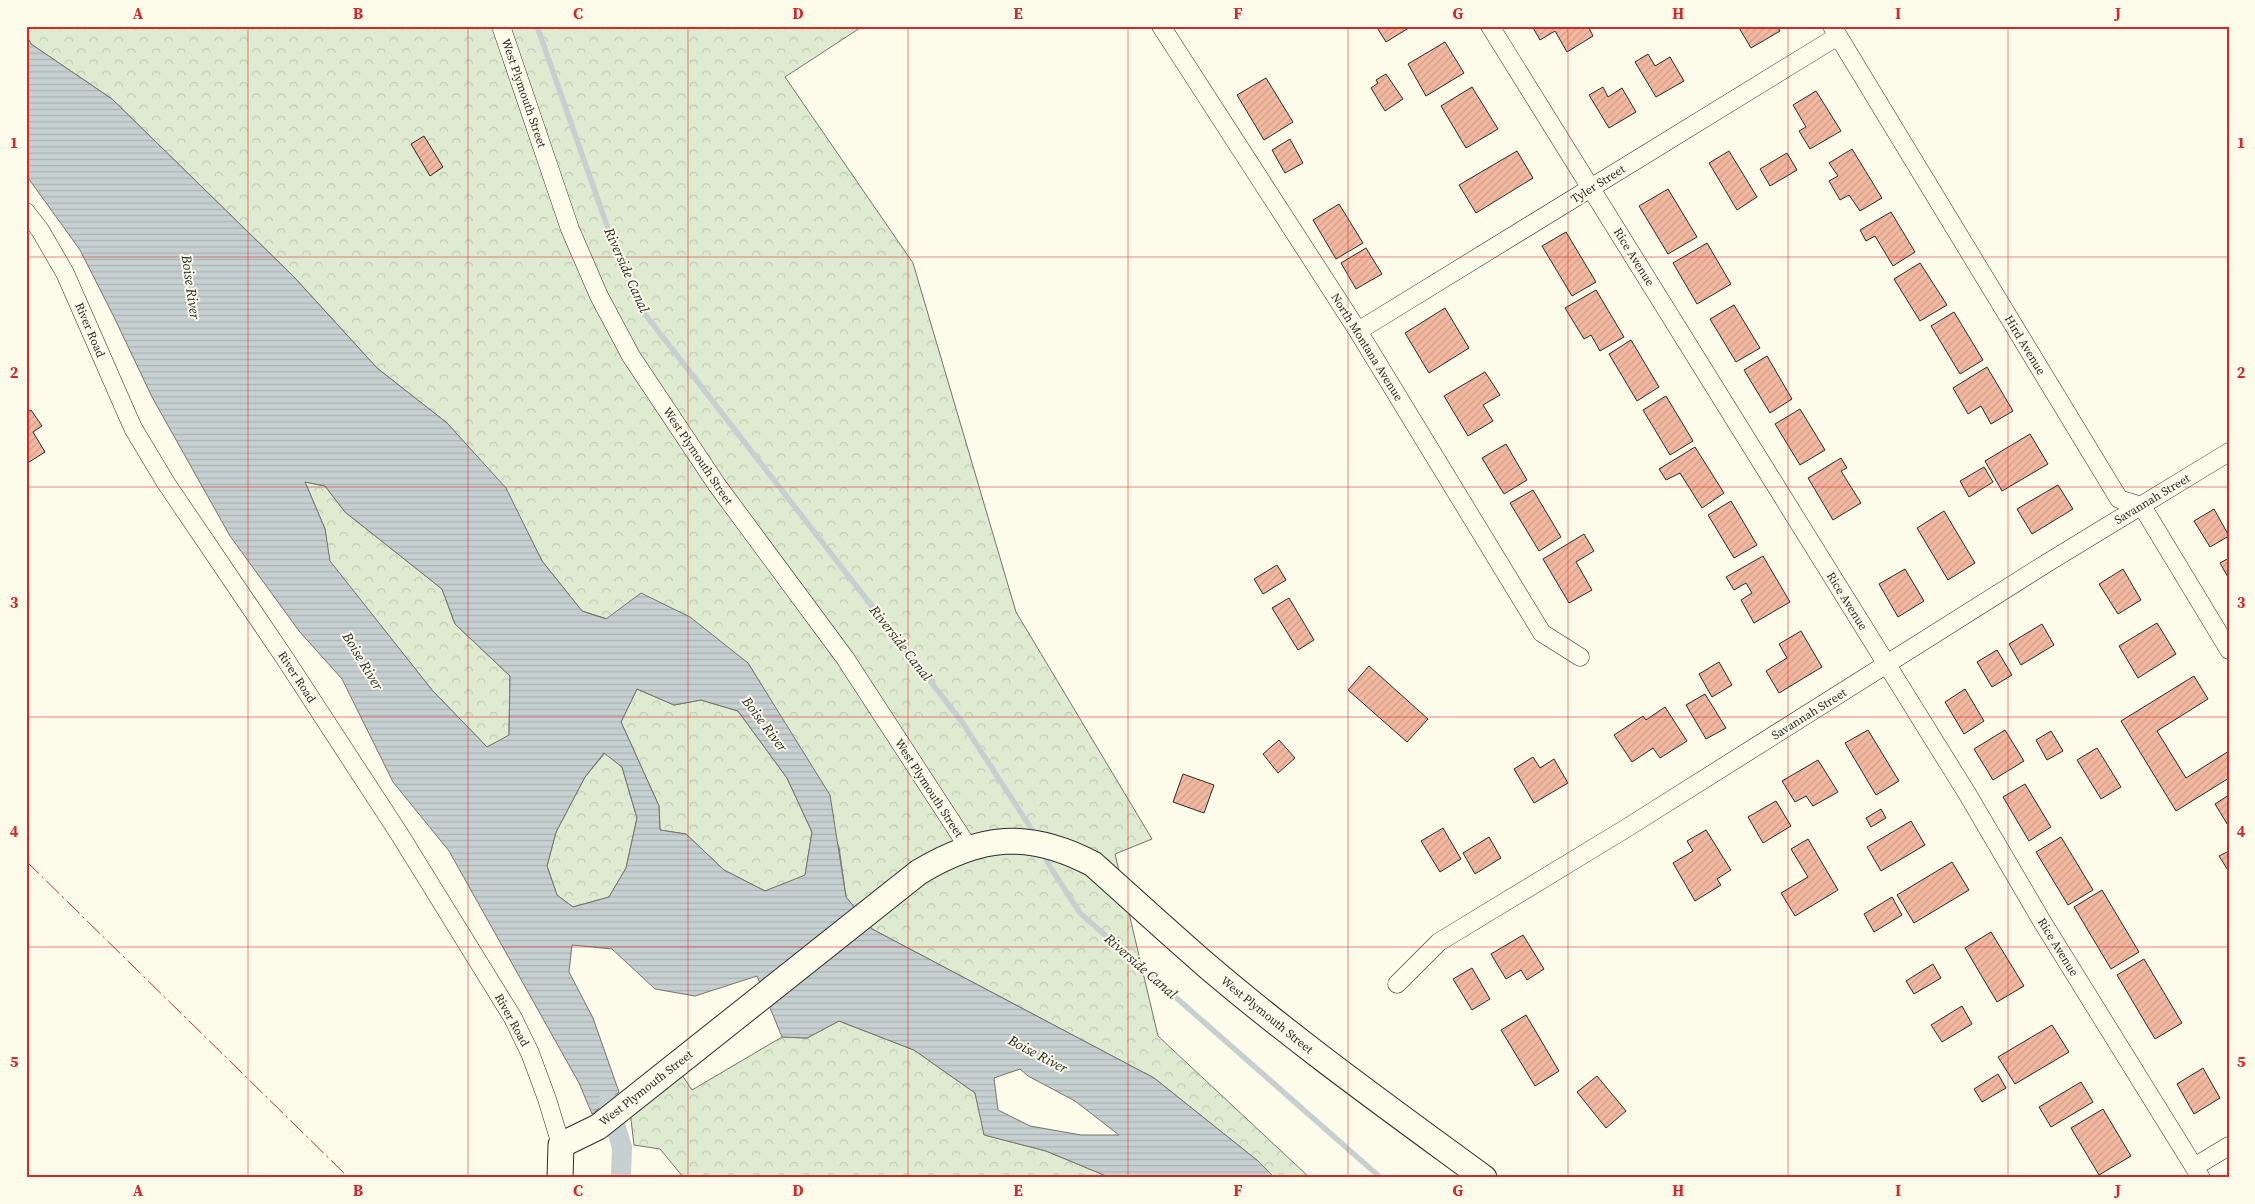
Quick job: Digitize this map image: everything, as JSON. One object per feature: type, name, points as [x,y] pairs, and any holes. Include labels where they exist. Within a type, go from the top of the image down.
[{"type":"street","name":"West Plymouth Street","points":[[501,26],[570,229],[598,296],[631,356],[717,485],[845,658],[968,847]]},
{"type":"street","name":"North Montana Avenue","points":[[1161,26],[1358,331],[1542,633],[1580,657]]},
{"type":"street","name":"Rice Avenue","points":[[1490,26],[1887,664],[2197,1172]]},
{"type":"street","name":"Tyler Street","points":[[1358,331],[1591,188],[1834,31]]},
{"type":"street","name":"Hird Avenue","points":[[1834,31],[2119,499],[2142,506]]},
{"type":"street","name":"River Road","points":[[26,212],[40,230],[66,273],[133,428],[166,483],[284,657],[400,835],[513,1018],[530,1052],[561,1145]]},
{"type":"street","name":"Savannah Street","points":[[1397,984],[1439,942],[1625,829],[2046,563],[2229,452]]},
{"type":"street","points":[[2142,506],[2229,650]]},
{"type":"street","name":"West Plymouth Street","points":[[561,1145],[598,1127],[919,872],[944,857],[968,847],[999,841],[1029,843],[1055,848],[1073,853],[1094,864],[1206,966],[1329,1064],[1484,1178]]},
{"type":"street","points":[[560,1178],[561,1145]]},
{"type":"street","points":[[2197,1172],[2229,1146]]},
{"type":"green space","points":[[26,26],[863,26],[785,77],[913,263],[1016,612],[1152,839],[1115,854],[1158,1036],[1310,1178],[1275,1178],[1258,1161],[1154,1078],[872,929],[846,897],[839,847],[786,726],[748,663],[582,611],[542,561],[505,488],[447,423],[377,368],[294,277],[112,99],[31,44],[26,35]]},
{"type":"green space","points":[[305,482],[325,486],[345,512],[442,589],[455,624],[510,676],[509,736],[487,747],[432,690],[329,561],[325,529]]},
{"type":"green space","points":[[637,689],[674,705],[701,700],[738,711],[787,778],[812,832],[805,876],[765,891],[724,870],[686,834],[660,830],[659,806],[621,722]]},
{"type":"green space","points":[[605,753],[622,767],[637,818],[626,868],[609,897],[573,907],[557,895],[547,866],[556,832],[585,777]]},
{"type":"green space","points":[[839,1021],[914,1050],[975,1093],[985,1135],[1046,1151],[1111,1178],[684,1178],[660,1149],[634,1145],[630,1111],[680,1072],[692,1090],[782,1037],[807,1038]]},
{"type":"water","name":"Boise River","points":[[26,35],[31,44],[112,99],[294,277],[377,368],[447,423],[506,488],[542,561],[582,611],[606,619],[641,593],[690,617],[748,663],[830,795],[846,897],[872,929],[1154,1078],[1258,1161],[1275,1178],[1111,1178],[1046,1151],[984,1135],[975,1093],[914,1050],[839,1021],[807,1038],[782,1037],[757,976],[695,996],[655,989],[612,949],[572,945],[569,972],[593,1018],[619,1092],[592,1114],[579,1083],[449,851],[393,782],[342,679],[299,631],[230,536],[152,397],[80,250],[26,175]],"holes":[[[305,482],[325,486],[345,512],[442,589],[455,624],[510,676],[509,735],[487,747],[432,690],[330,561],[325,529]],[[637,689],[674,705],[701,700],[738,711],[787,778],[812,832],[805,875],[765,891],[724,870],[686,834],[660,830],[659,806],[621,722]],[[604,753],[622,767],[637,818],[626,868],[609,897],[573,907],[557,895],[547,866],[556,832],[585,777]],[[1020,1069],[1028,1076],[1075,1101],[1119,1135],[1081,1135],[1030,1126],[998,1110],[994,1078]]]},
{"type":"building","points":[[1376,26],[1412,26],[1386,42]]},
{"type":"building","points":[[1532,26],[1593,26],[1589,28],[1593,36],[1567,52],[1555,31],[1540,40]]},
{"type":"building","points":[[1738,26],[1777,26],[1780,31],[1751,48]]},
{"type":"building","points":[[1445,42],[1464,73],[1426,96],[1408,64]]},
{"type":"building","points":[[1648,54],[1655,66],[1670,57],[1684,81],[1656,97],[1635,62]]},
{"type":"building","points":[[1386,74],[1403,99],[1385,111],[1371,88],[1378,83],[1376,80]]},
{"type":"building","points":[[1266,78],[1293,122],[1264,140],[1237,95]]},
{"type":"building","points":[[1472,87],[1498,129],[1466,148],[1441,106]]},
{"type":"building","points":[[1603,87],[1608,97],[1622,88],[1636,112],[1609,128],[1589,95]]},
{"type":"building","points":[[1816,91],[1841,131],[1810,149],[1799,131],[1806,127],[1793,105]]},
{"type":"building","points":[[424,136],[443,167],[430,176],[411,144]]},
{"type":"building","points":[[1290,139],[1303,163],[1285,173],[1272,150]]},
{"type":"building","points":[[1852,149],[1882,198],[1860,211],[1849,195],[1840,200],[1829,181],[1838,176],[1829,163]]},
{"type":"building","points":[[1517,151],[1533,178],[1476,213],[1459,185]]},
{"type":"building","points":[[1729,151],[1757,197],[1737,210],[1709,163]]},
{"type":"building","points":[[1787,153],[1797,170],[1770,186],[1760,169]]},
{"type":"building","points":[[1668,189],[1697,237],[1668,254],[1639,206]]},
{"type":"building","points":[[1339,204],[1363,243],[1336,259],[1313,220]]},
{"type":"building","points":[[1891,212],[1915,252],[1893,266],[1875,236],[1866,241],[1860,230]]},
{"type":"building","points":[[1566,232],[1596,282],[1572,296],[1542,246]]},
{"type":"building","points":[[1707,243],[1731,284],[1697,304],[1673,263]]},
{"type":"building","points":[[1366,248],[1382,274],[1356,289],[1341,263]]},
{"type":"building","points":[[1920,263],[1947,305],[1920,321],[1894,279]]},
{"type":"building","points":[[1596,290],[1624,337],[1600,351],[1591,335],[1584,339],[1565,308]]},
{"type":"building","points":[[1734,305],[1760,348],[1736,362],[1710,319]]},
{"type":"building","points":[[1445,308],[1469,348],[1429,373],[1405,333]]},
{"type":"building","points":[[1954,312],[1983,360],[1960,374],[1931,326]]},
{"type":"building","points":[[1631,340],[1659,387],[1637,401],[1609,354]]},
{"type":"building","points":[[1767,356],[1792,399],[1770,413],[1744,370]]},
{"type":"building","points":[[1987,367],[2013,411],[1991,424],[1981,406],[1968,414],[1953,388]]},
{"type":"building","points":[[1485,372],[1500,395],[1483,405],[1493,421],[1468,436],[1444,396]]},
{"type":"building","points":[[1666,396],[1693,441],[1670,455],[1643,410]]},
{"type":"building","points":[[1800,409],[1825,450],[1800,465],[1775,424]]},
{"type":"building","points":[[31,410],[42,426],[33,432],[45,452],[26,464],[26,413]]},
{"type":"building","points":[[2030,434],[2048,464],[2002,491],[1985,461]]},
{"type":"building","points":[[1506,444],[1527,480],[1504,494],[1482,458]]},
{"type":"building","points":[[1695,447],[1724,493],[1702,508],[1680,473],[1666,480],[1659,469]]},
{"type":"building","points":[[1841,458],[1847,468],[1841,471],[1861,503],[1833,520],[1808,478]]},
{"type":"building","points":[[1984,467],[1993,482],[1969,497],[1960,481]]},
{"type":"building","points":[[2058,485],[2073,509],[2032,534],[2017,509]]},
{"type":"building","points":[[1533,490],[1561,537],[1539,551],[1510,503]]},
{"type":"building","points":[[1731,501],[1757,545],[1734,558],[1708,515]]},
{"type":"building","points":[[2214,509],[2229,536],[2210,547],[2194,521]]},
{"type":"building","points":[[1944,511],[1975,563],[1948,580],[1917,528]]},
{"type":"building","points":[[1584,534],[1594,551],[1576,562],[1592,590],[1569,603],[1543,559]]},
{"type":"building","points":[[1763,556],[1790,602],[1754,623],[1741,600],[1752,593],[1746,583],[1734,590],[1726,577]]},
{"type":"building","points":[[2229,558],[2229,579],[2220,563]]},
{"type":"building","points":[[1277,565],[1286,580],[1263,594],[1254,579]]},
{"type":"building","points":[[1905,569],[1924,601],[1898,617],[1879,584]]},
{"type":"building","points":[[2123,569],[2141,600],[2118,614],[2099,584]]},
{"type":"building","points":[[1289,598],[1314,640],[1298,650],[1272,608]]},
{"type":"building","points":[[2157,623],[2176,654],[2138,678],[2119,646]]},
{"type":"building","points":[[2042,624],[2054,645],[2021,665],[2009,644]]},
{"type":"building","points":[[1801,631],[1822,667],[1779,693],[1766,671],[1787,658],[1779,644]]},
{"type":"building","points":[[1997,650],[2012,675],[1992,687],[1977,662]]},
{"type":"building","points":[[1719,662],[1732,685],[1712,697],[1699,674]]},
{"type":"building","points":[[1369,666],[1428,719],[1407,742],[1348,690]]},
{"type":"building","points":[[2194,676],[2208,699],[2157,731],[2186,778],[2229,751],[2229,778],[2176,811],[2121,721]]},
{"type":"building","points":[[1965,689],[1984,721],[1964,734],[1945,702]]},
{"type":"building","points":[[1705,694],[1726,728],[1706,739],[1686,705]]},
{"type":"building","points":[[1665,707],[1687,741],[1660,758],[1653,748],[1632,762],[1614,735],[1643,716],[1646,720]]},
{"type":"building","points":[[1868,730],[1899,781],[1876,795],[1845,743]]},
{"type":"building","points":[[2005,730],[2024,761],[1993,780],[1974,749]]},
{"type":"building","points":[[2051,731],[2063,751],[2047,760],[2036,740]]},
{"type":"building","points":[[1279,740],[1295,758],[1278,773],[1263,754]]},
{"type":"building","points":[[2097,748],[2121,787],[2101,799],[2077,760]]},
{"type":"building","points":[[1533,757],[1540,768],[1554,759],[1568,783],[1534,803],[1514,769]]},
{"type":"building","points":[[1818,760],[1838,792],[1813,806],[1806,796],[1795,802],[1782,781]]},
{"type":"building","points":[[1183,774],[1214,785],[1204,813],[1173,802]]},
{"type":"building","points":[[2025,784],[2051,827],[2029,841],[2003,797]]},
{"type":"building","points":[[2229,795],[2229,827],[2215,804]]},
{"type":"building","points":[[1776,801],[1791,826],[1763,843],[1748,817]]},
{"type":"building","points":[[1881,809],[1886,818],[1871,827],[1866,818]]},
{"type":"building","points":[[1911,821],[1925,845],[1881,871],[1867,847]]},
{"type":"building","points":[[1443,828],[1461,859],[1440,872],[1421,841]]},
{"type":"building","points":[[1706,830],[1731,870],[1717,879],[1721,885],[1695,901],[1673,863],[1693,851],[1687,841]]},
{"type":"building","points":[[1489,837],[1501,858],[1475,874],[1463,853]]},
{"type":"building","points":[[2061,837],[2093,890],[2068,905],[2036,852]]},
{"type":"building","points":[[1808,839],[1838,890],[1795,916],[1781,893],[1808,877],[1791,849]]},
{"type":"building","points":[[2229,851],[2229,872],[2219,856]]},
{"type":"building","points":[[1952,862],[1969,890],[1914,923],[1897,895]]},
{"type":"building","points":[[2102,890],[2139,952],[2111,969],[2074,907]]},
{"type":"building","points":[[1892,897],[1902,915],[1874,932],[1864,914]]},
{"type":"building","points":[[1991,932],[2024,986],[1997,1002],[1965,948]]},
{"type":"building","points":[[1523,935],[1544,969],[1527,980],[1521,970],[1506,979],[1491,954]]},
{"type":"building","points":[[2144,959],[2182,1023],[2155,1039],[2117,975]]},
{"type":"building","points":[[1933,964],[1941,978],[1914,994],[1906,981]]},
{"type":"building","points":[[1472,968],[1490,999],[1472,1010],[1453,979]]},
{"type":"building","points":[[1962,1006],[1972,1024],[1942,1042],[1931,1025]]},
{"type":"building","points":[[1526,1015],[1559,1071],[1535,1086],[1501,1030]]},
{"type":"building","points":[[2052,1025],[2069,1052],[2015,1084],[1998,1057]]},
{"type":"building","points":[[2203,1068],[2220,1098],[2194,1114],[2177,1084]]},
{"type":"building","points":[[1998,1074],[2006,1088],[1982,1102],[1974,1089]]},
{"type":"building","points":[[1597,1076],[1626,1111],[1606,1128],[1577,1092]]},
{"type":"building","points":[[2081,1082],[2093,1102],[2051,1127],[2039,1107]]},
{"type":"building","points":[[2103,1109],[2131,1156],[2099,1175],[2071,1128]]},
{"type":"waterway","name":"Riverside Canal","points":[[537,26],[612,240],[641,309],[962,722],[1036,836]]},
{"type":"waterway","name":"Riverside Canal","points":[[1044,853],[1049,865],[1080,913],[1381,1178]]},
{"type":"waterway","points":[[608,1102],[622,1147],[621,1178]]},
{"type":"power","points":[[26,861],[349,1178]]}]
